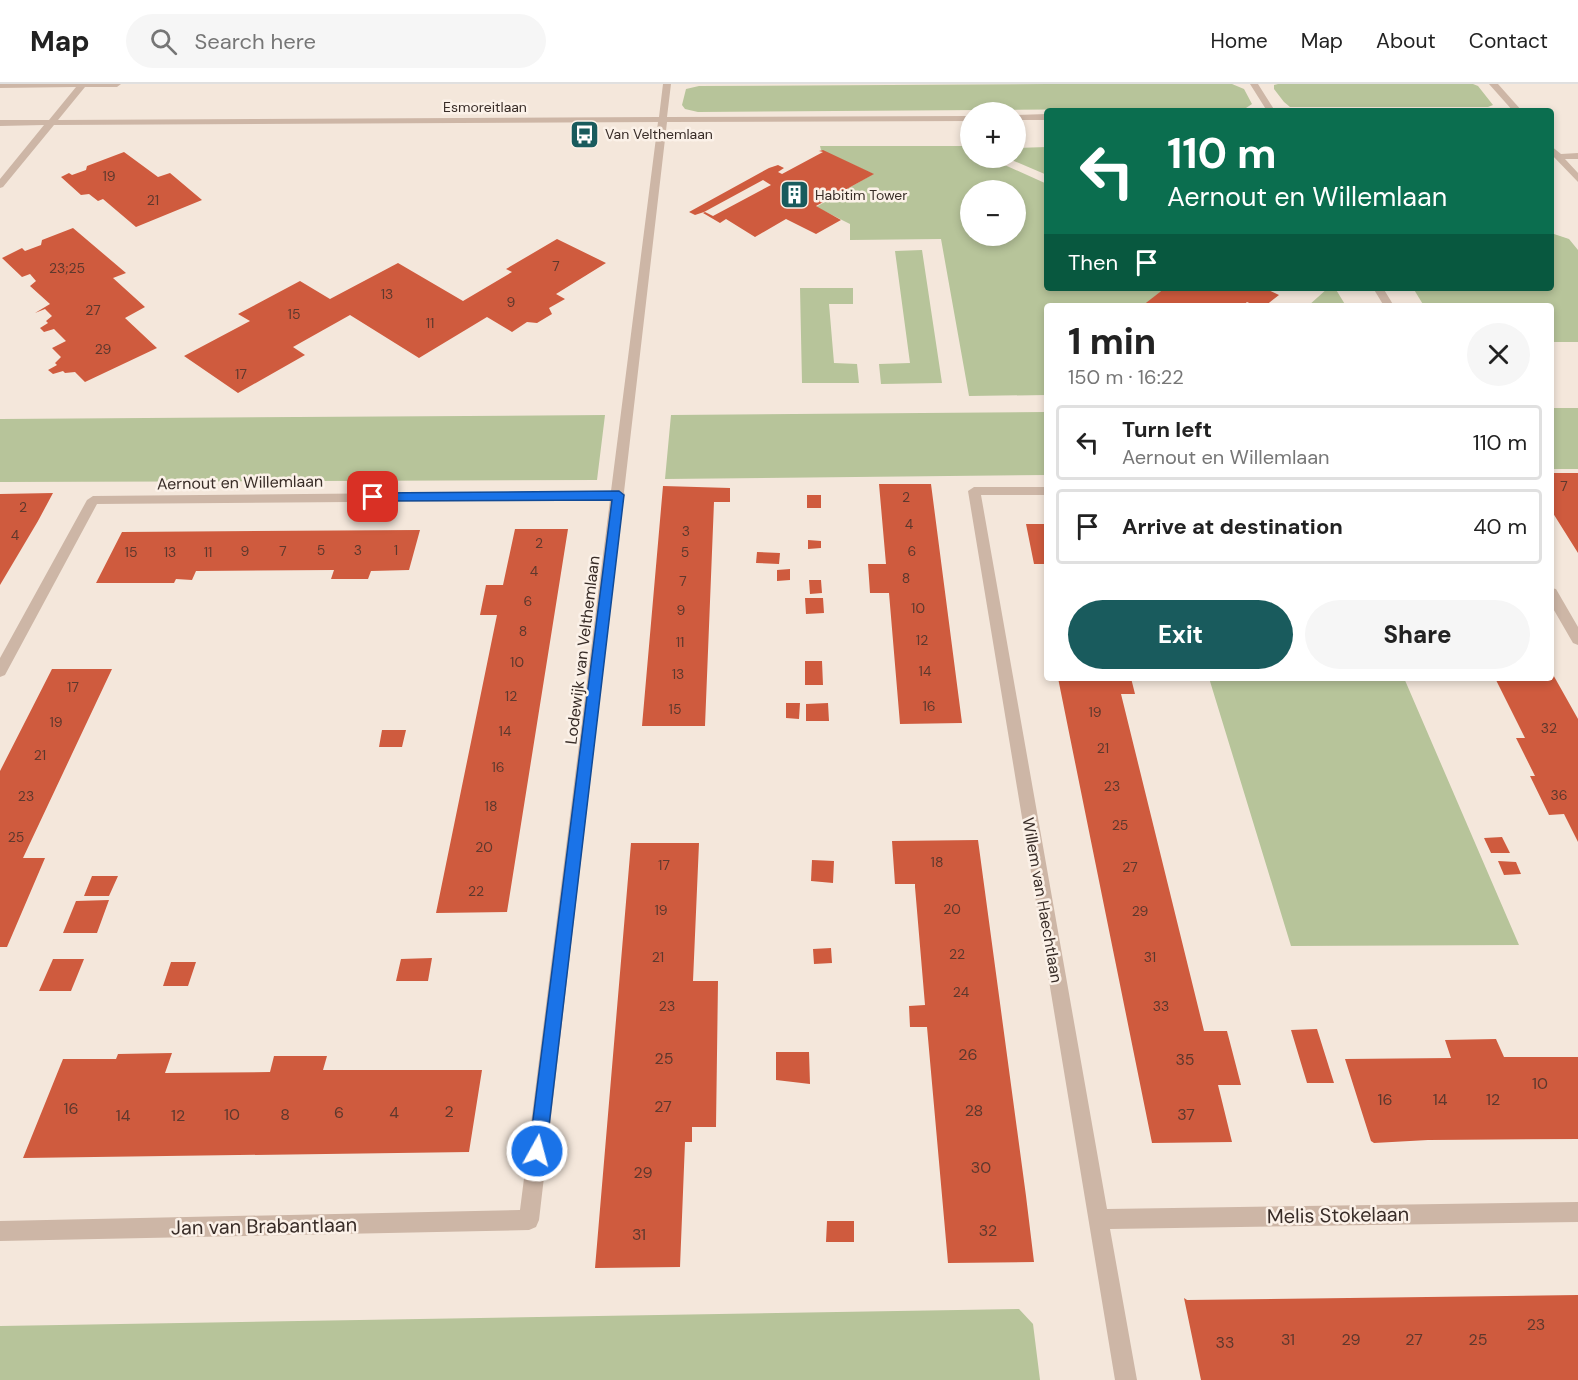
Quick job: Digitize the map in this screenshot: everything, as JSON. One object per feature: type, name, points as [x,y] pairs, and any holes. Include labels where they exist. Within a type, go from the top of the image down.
[{"type":"street","points":[[0,184],[83,84]]},
{"type":"street","points":[[0,85],[117,84]]},
{"type":"street","name":"Lodewijk van Velthemlaan","points":[[529,1220],[619,495],[667,84]]},
{"type":"street","points":[[1254,84],[1269,108]]},
{"type":"street","points":[[1493,84],[1515,108]]},
{"type":"street","points":[[1026,118],[1044,117]]},
{"type":"street","name":"Esmoreitlaan","points":[[0,123],[960,118]]},
{"type":"street","points":[[1554,152],[1578,179]]},
{"type":"street","points":[[1558,157],[1578,156]]},
{"type":"street","name":"Willem van Haechtlaan","points":[[1044,491],[974,491],[1126,1380]]},
{"type":"street","name":"Aernout en Willemlaan","points":[[0,671],[93,500],[619,495]]},
{"type":"street","points":[[1554,598],[1578,639]]},
{"type":"street","name":"Melis Stokelaan","points":[[1097,1219],[1578,1212]]},
{"type":"street","name":"Jan van Brabantlaan","points":[[0,1232],[529,1220]]},
{"type":"green space","points":[[1232,84],[1244,89],[1252,104],[1246,108],[1026,110],[1026,102],[960,102],[960,110],[698,112],[685,109],[682,105],[686,89],[699,86]]},
{"type":"green space","points":[[1473,84],[1478,86],[1493,105],[1488,107],[1290,107],[1274,89],[1274,85]]},
{"type":"green space","points":[[820,146],[960,146],[960,168],[1011,168],[1044,183],[1044,291],[1161,291],[1147,303],[1044,303],[1044,395],[969,396],[941,239],[850,240],[850,224],[816,207],[873,174],[821,150]]},
{"type":"green space","points":[[1044,147],[1044,174],[1026,166],[1026,148]]},
{"type":"green space","points":[[1554,234],[1569,239],[1578,250],[1578,342],[1554,342],[1554,303],[1422,303],[1415,291],[1554,291]]},
{"type":"green space","points":[[922,250],[942,383],[881,384],[879,364],[910,363],[895,251]]},
{"type":"green space","points":[[800,288],[853,288],[853,304],[829,304],[834,363],[857,364],[859,383],[802,383]]},
{"type":"green space","points":[[1325,291],[1337,291],[1344,303],[1311,303]]},
{"type":"green space","points":[[1554,408],[1578,408],[1578,469],[1554,469]]},
{"type":"green space","points":[[1044,412],[1044,475],[665,479],[671,415]]},
{"type":"green space","points":[[605,415],[597,480],[0,482],[0,419]]},
{"type":"green space","points":[[1210,681],[1405,681],[1519,945],[1291,946]]},
{"type":"green space","points":[[1019,1309],[1033,1324],[1040,1380],[0,1380],[0,1326]]},
{"type":"building","name":"Habitim Tower","points":[[823,150],[874,174],[816,206],[841,220],[816,234],[786,219],[755,237],[726,219],[720,223],[703,213],[713,216],[771,185],[763,180],[704,212],[695,215],[689,212],[769,168],[778,165],[784,168],[778,172],[782,174]]},
{"type":"building","points":[[124,152],[158,177],[170,173],[202,200],[136,227],[103,199],[98,201],[89,194],[81,195],[61,177],[86,170],[87,166]]},
{"type":"building","points":[[73,228],[126,273],[113,278],[145,307],[125,318],[157,348],[85,382],[75,372],[65,373],[63,371],[53,374],[48,370],[57,365],[55,363],[61,357],[52,348],[66,341],[54,329],[44,332],[40,328],[48,323],[46,321],[52,316],[45,309],[35,313],[50,304],[30,286],[36,281],[30,274],[22,277],[2,258],[22,248],[25,251],[41,245],[42,240]]},
{"type":"building","points":[[557,239],[606,263],[556,294],[565,299],[549,308],[552,314],[537,323],[527,322],[512,332],[487,317],[419,358],[350,315],[293,347],[305,355],[238,393],[184,356],[250,321],[238,314],[300,281],[330,299],[398,263],[463,301],[512,272],[506,269]]},
{"type":"building","points":[[1161,291],[1270,291],[1279,295],[1269,303],[1146,303]]},
{"type":"building","points":[[1554,473],[1578,473],[1578,553],[1554,515]]},
{"type":"building","points":[[879,484],[931,484],[962,723],[900,724],[889,593],[870,593],[868,564],[886,564]]},
{"type":"building","points":[[663,486],[730,488],[730,502],[714,502],[705,726],[642,726]]},
{"type":"building","points":[[53,493],[38,521],[0,585],[0,494]]},
{"type":"building","points":[[807,495],[821,495],[821,508],[807,508]]},
{"type":"building","points":[[1026,524],[1044,524],[1044,564],[1034,564]]},
{"type":"building","points":[[515,529],[568,529],[507,912],[436,913],[497,615],[480,615],[486,585],[503,585]]},
{"type":"building","points":[[420,530],[409,570],[371,571],[368,579],[331,579],[334,570],[196,571],[192,580],[176,579],[174,583],[96,583],[122,532]]},
{"type":"building","points":[[808,540],[821,541],[821,548],[808,549]]},
{"type":"building","points":[[757,552],[780,553],[779,564],[756,563]]},
{"type":"building","points":[[790,569],[790,580],[777,581],[777,570]]},
{"type":"building","points":[[809,580],[821,580],[822,593],[810,594]]},
{"type":"building","points":[[805,598],[823,598],[824,613],[806,614]]},
{"type":"building","points":[[805,661],[822,661],[823,685],[805,685]]},
{"type":"building","points":[[52,669],[112,669],[23,858],[45,858],[7,947],[0,947],[0,771]]},
{"type":"building","points":[[1554,676],[1578,719],[1578,842],[1564,814],[1549,815],[1530,776],[1535,776],[1516,738],[1525,738],[1496,681],[1554,681]]},
{"type":"building","points":[[1059,681],[1132,681],[1135,694],[1121,694],[1204,1031],[1227,1031],[1241,1085],[1218,1085],[1232,1142],[1152,1143]]},
{"type":"building","points":[[786,703],[800,703],[799,719],[786,718]]},
{"type":"building","points":[[828,703],[829,721],[806,721],[806,704]]},
{"type":"building","points":[[382,730],[406,730],[402,747],[379,747]]},
{"type":"building","points":[[1502,837],[1510,853],[1491,853],[1484,838]]},
{"type":"building","points":[[978,840],[1034,1262],[948,1263],[927,1027],[910,1027],[909,1006],[925,1005],[915,884],[895,884],[892,841]]},
{"type":"building","points":[[631,843],[699,843],[693,981],[718,981],[716,1127],[692,1127],[692,1142],[685,1142],[680,1267],[595,1268]]},
{"type":"building","points":[[812,860],[834,861],[833,883],[811,881]]},
{"type":"building","points":[[1498,861],[1516,862],[1521,874],[1504,875]]},
{"type":"building","points":[[92,876],[118,876],[109,896],[84,896]]},
{"type":"building","points":[[109,900],[97,933],[63,933],[76,901]]},
{"type":"building","points":[[831,948],[832,963],[814,964],[813,949]]},
{"type":"building","points":[[432,958],[428,981],[396,981],[401,959]]},
{"type":"building","points":[[53,959],[84,959],[71,991],[39,991]]},
{"type":"building","points":[[171,962],[196,962],[188,986],[163,986]]},
{"type":"building","points":[[1317,1029],[1334,1083],[1307,1083],[1291,1030]]},
{"type":"building","points":[[1496,1039],[1504,1057],[1578,1057],[1578,1139],[1428,1140],[1374,1143],[1371,1141],[1345,1059],[1451,1058],[1445,1040]]},
{"type":"building","points":[[776,1052],[809,1052],[810,1084],[776,1080]]},
{"type":"building","points":[[172,1053],[165,1073],[270,1072],[274,1056],[327,1056],[323,1070],[482,1070],[469,1152],[23,1158],[63,1059],[116,1059],[118,1054]]},
{"type":"building","points":[[827,1221],[854,1221],[854,1242],[826,1242]]},
{"type":"building","points":[[1578,1295],[1578,1380],[1201,1380],[1184,1298],[1187,1300]]},
{"type":"place","name":"Van Velthemlaan","points":[[584,134]]},
{"type":"place","name":"Habitim Tower","points":[[794,195]]},
{"type":"route","points":[[373,497],[619,495],[537,1151]]}]
